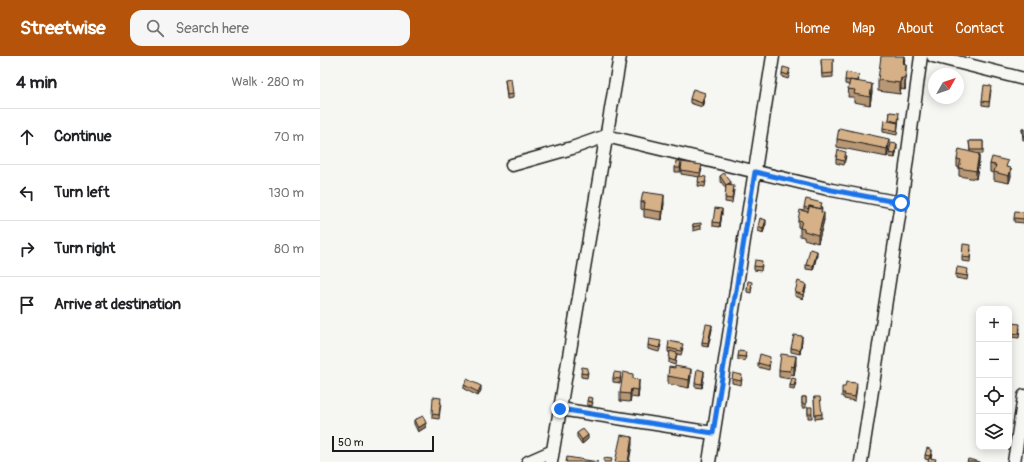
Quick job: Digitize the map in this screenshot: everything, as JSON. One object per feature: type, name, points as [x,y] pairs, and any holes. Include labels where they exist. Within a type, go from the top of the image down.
[{"type":"street","points":[[528,462],[552,456],[620,56]]},
{"type":"street","points":[[708,462],[773,56]]},
{"type":"street","points":[[860,462],[901,203],[921,56]]},
{"type":"street","points":[[933,56],[1024,79]]},
{"type":"street","points":[[512,164],[572,148],[606,136],[832,190],[901,203]]},
{"type":"street","points":[[1014,462],[1024,396]]},
{"type":"street","points":[[560,409],[713,433]]},
{"type":"building","points":[[881,56],[904,56],[903,64],[906,65],[905,79],[901,78],[900,83],[878,80]]},
{"type":"building","points":[[821,59],[833,59],[833,73],[822,74]]},
{"type":"building","points":[[783,67],[790,69],[788,75],[782,73]]},
{"type":"building","points":[[846,72],[859,75],[858,81],[845,80]]},
{"type":"building","points":[[511,79],[513,94],[507,95],[505,80]]},
{"type":"building","points":[[850,80],[872,84],[870,97],[854,94],[855,90],[848,89]]},
{"type":"building","points":[[984,85],[991,86],[989,102],[982,101]]},
{"type":"building","points":[[693,89],[705,93],[702,103],[690,99]]},
{"type":"building","points":[[890,112],[899,113],[898,122],[889,120]]},
{"type":"building","points":[[884,120],[898,123],[897,131],[883,128]]},
{"type":"building","points":[[839,128],[889,139],[887,149],[837,139]]},
{"type":"building","points":[[1022,129],[1024,129],[1024,136],[1023,136]]},
{"type":"building","points":[[969,141],[983,141],[983,150],[970,150]]},
{"type":"building","points":[[891,143],[897,144],[895,154],[889,153]]},
{"type":"building","points":[[959,149],[979,154],[976,171],[959,168],[961,160],[957,159]]},
{"type":"building","points":[[838,150],[846,152],[844,161],[836,159]]},
{"type":"building","points":[[992,157],[1008,161],[1006,167],[1011,168],[1009,176],[994,172],[996,165],[990,164]]},
{"type":"building","points":[[676,161],[681,161],[680,168],[675,168]]},
{"type":"building","points":[[682,162],[702,165],[700,173],[681,170]]},
{"type":"building","points":[[724,173],[731,182],[726,185],[720,176]]},
{"type":"building","points":[[699,176],[706,177],[705,183],[698,182]]},
{"type":"building","points":[[726,185],[734,186],[732,199],[725,198]]},
{"type":"building","points":[[643,192],[664,195],[662,212],[644,209],[645,202],[641,202]]},
{"type":"building","points":[[806,199],[822,203],[820,209],[809,206],[809,209],[804,207]]},
{"type":"building","points":[[809,206],[822,209],[821,212],[824,213],[818,235],[804,231],[804,229],[800,228],[802,221],[798,220],[800,210],[808,212]]},
{"type":"building","points":[[715,208],[722,209],[720,223],[713,222]]},
{"type":"building","points":[[1015,211],[1024,212],[1024,219],[1014,218]]},
{"type":"building","points":[[760,218],[766,220],[763,229],[758,227]]},
{"type":"building","points":[[701,223],[701,225],[693,227],[693,224]]},
{"type":"building","points":[[963,244],[971,245],[970,258],[962,257]]},
{"type":"building","points":[[810,249],[817,251],[813,266],[806,265]]},
{"type":"building","points":[[755,260],[762,261],[761,267],[754,266]]},
{"type":"building","points":[[957,267],[968,269],[967,276],[956,274]]},
{"type":"building","points":[[748,281],[752,282],[751,289],[747,288]]},
{"type":"building","points":[[798,281],[806,284],[803,295],[795,292]]},
{"type":"building","points":[[1012,323],[1020,324],[1019,334],[1012,333]]},
{"type":"building","points":[[706,324],[712,325],[708,343],[702,342]]},
{"type":"building","points":[[794,335],[802,336],[800,350],[791,348]]},
{"type":"building","points":[[649,339],[661,341],[659,348],[648,345]]},
{"type":"building","points":[[669,341],[683,344],[681,351],[668,348]]},
{"type":"building","points":[[670,351],[677,353],[675,361],[669,359]]},
{"type":"building","points":[[739,351],[746,352],[745,357],[738,356]]},
{"type":"building","points":[[760,354],[770,357],[769,366],[758,363]]},
{"type":"building","points":[[781,354],[796,356],[794,367],[791,366],[790,371],[779,370]]},
{"type":"building","points":[[675,366],[691,369],[689,380],[668,376],[669,367],[675,368]]},
{"type":"building","points":[[582,367],[588,368],[587,374],[581,373]]},
{"type":"building","points":[[697,369],[704,371],[702,384],[695,383]]},
{"type":"building","points":[[614,372],[621,373],[620,379],[613,378]]},
{"type":"building","points":[[623,372],[633,374],[633,379],[639,380],[638,390],[631,389],[630,394],[620,393]]},
{"type":"building","points":[[733,373],[742,375],[741,381],[732,379]]},
{"type":"building","points":[[792,378],[796,379],[794,386],[790,385]]},
{"type":"building","points":[[467,379],[481,386],[478,392],[464,385]]},
{"type":"building","points":[[846,382],[857,383],[855,397],[844,395],[845,393],[842,393],[842,387],[845,387]]},
{"type":"building","points":[[433,397],[441,398],[439,415],[432,414]]},
{"type":"building","points":[[588,397],[593,398],[592,402],[587,401]]},
{"type":"building","points":[[802,397],[806,397],[806,404],[802,404]]},
{"type":"building","points":[[814,397],[820,397],[822,414],[815,415]]},
{"type":"building","points":[[808,407],[812,407],[812,414],[808,414]]},
{"type":"building","points":[[423,416],[426,423],[418,428],[414,420]]},
{"type":"building","points":[[583,429],[588,435],[582,440],[577,433]]},
{"type":"building","points":[[621,435],[632,437],[628,462],[615,462]]},
{"type":"building","points":[[927,448],[932,450],[930,456],[925,455]]},
{"type":"building","points":[[567,457],[598,462],[566,462]]},
{"type":"building","points":[[604,458],[612,459],[611,462],[604,462]]},
{"type":"building","points":[[929,458],[936,459],[935,462],[928,462]]},
{"type":"building","points":[[968,459],[980,462],[967,462]]},
{"type":"route","points":[[560,409],[713,433],[755,172],[832,190],[901,203]]}]
